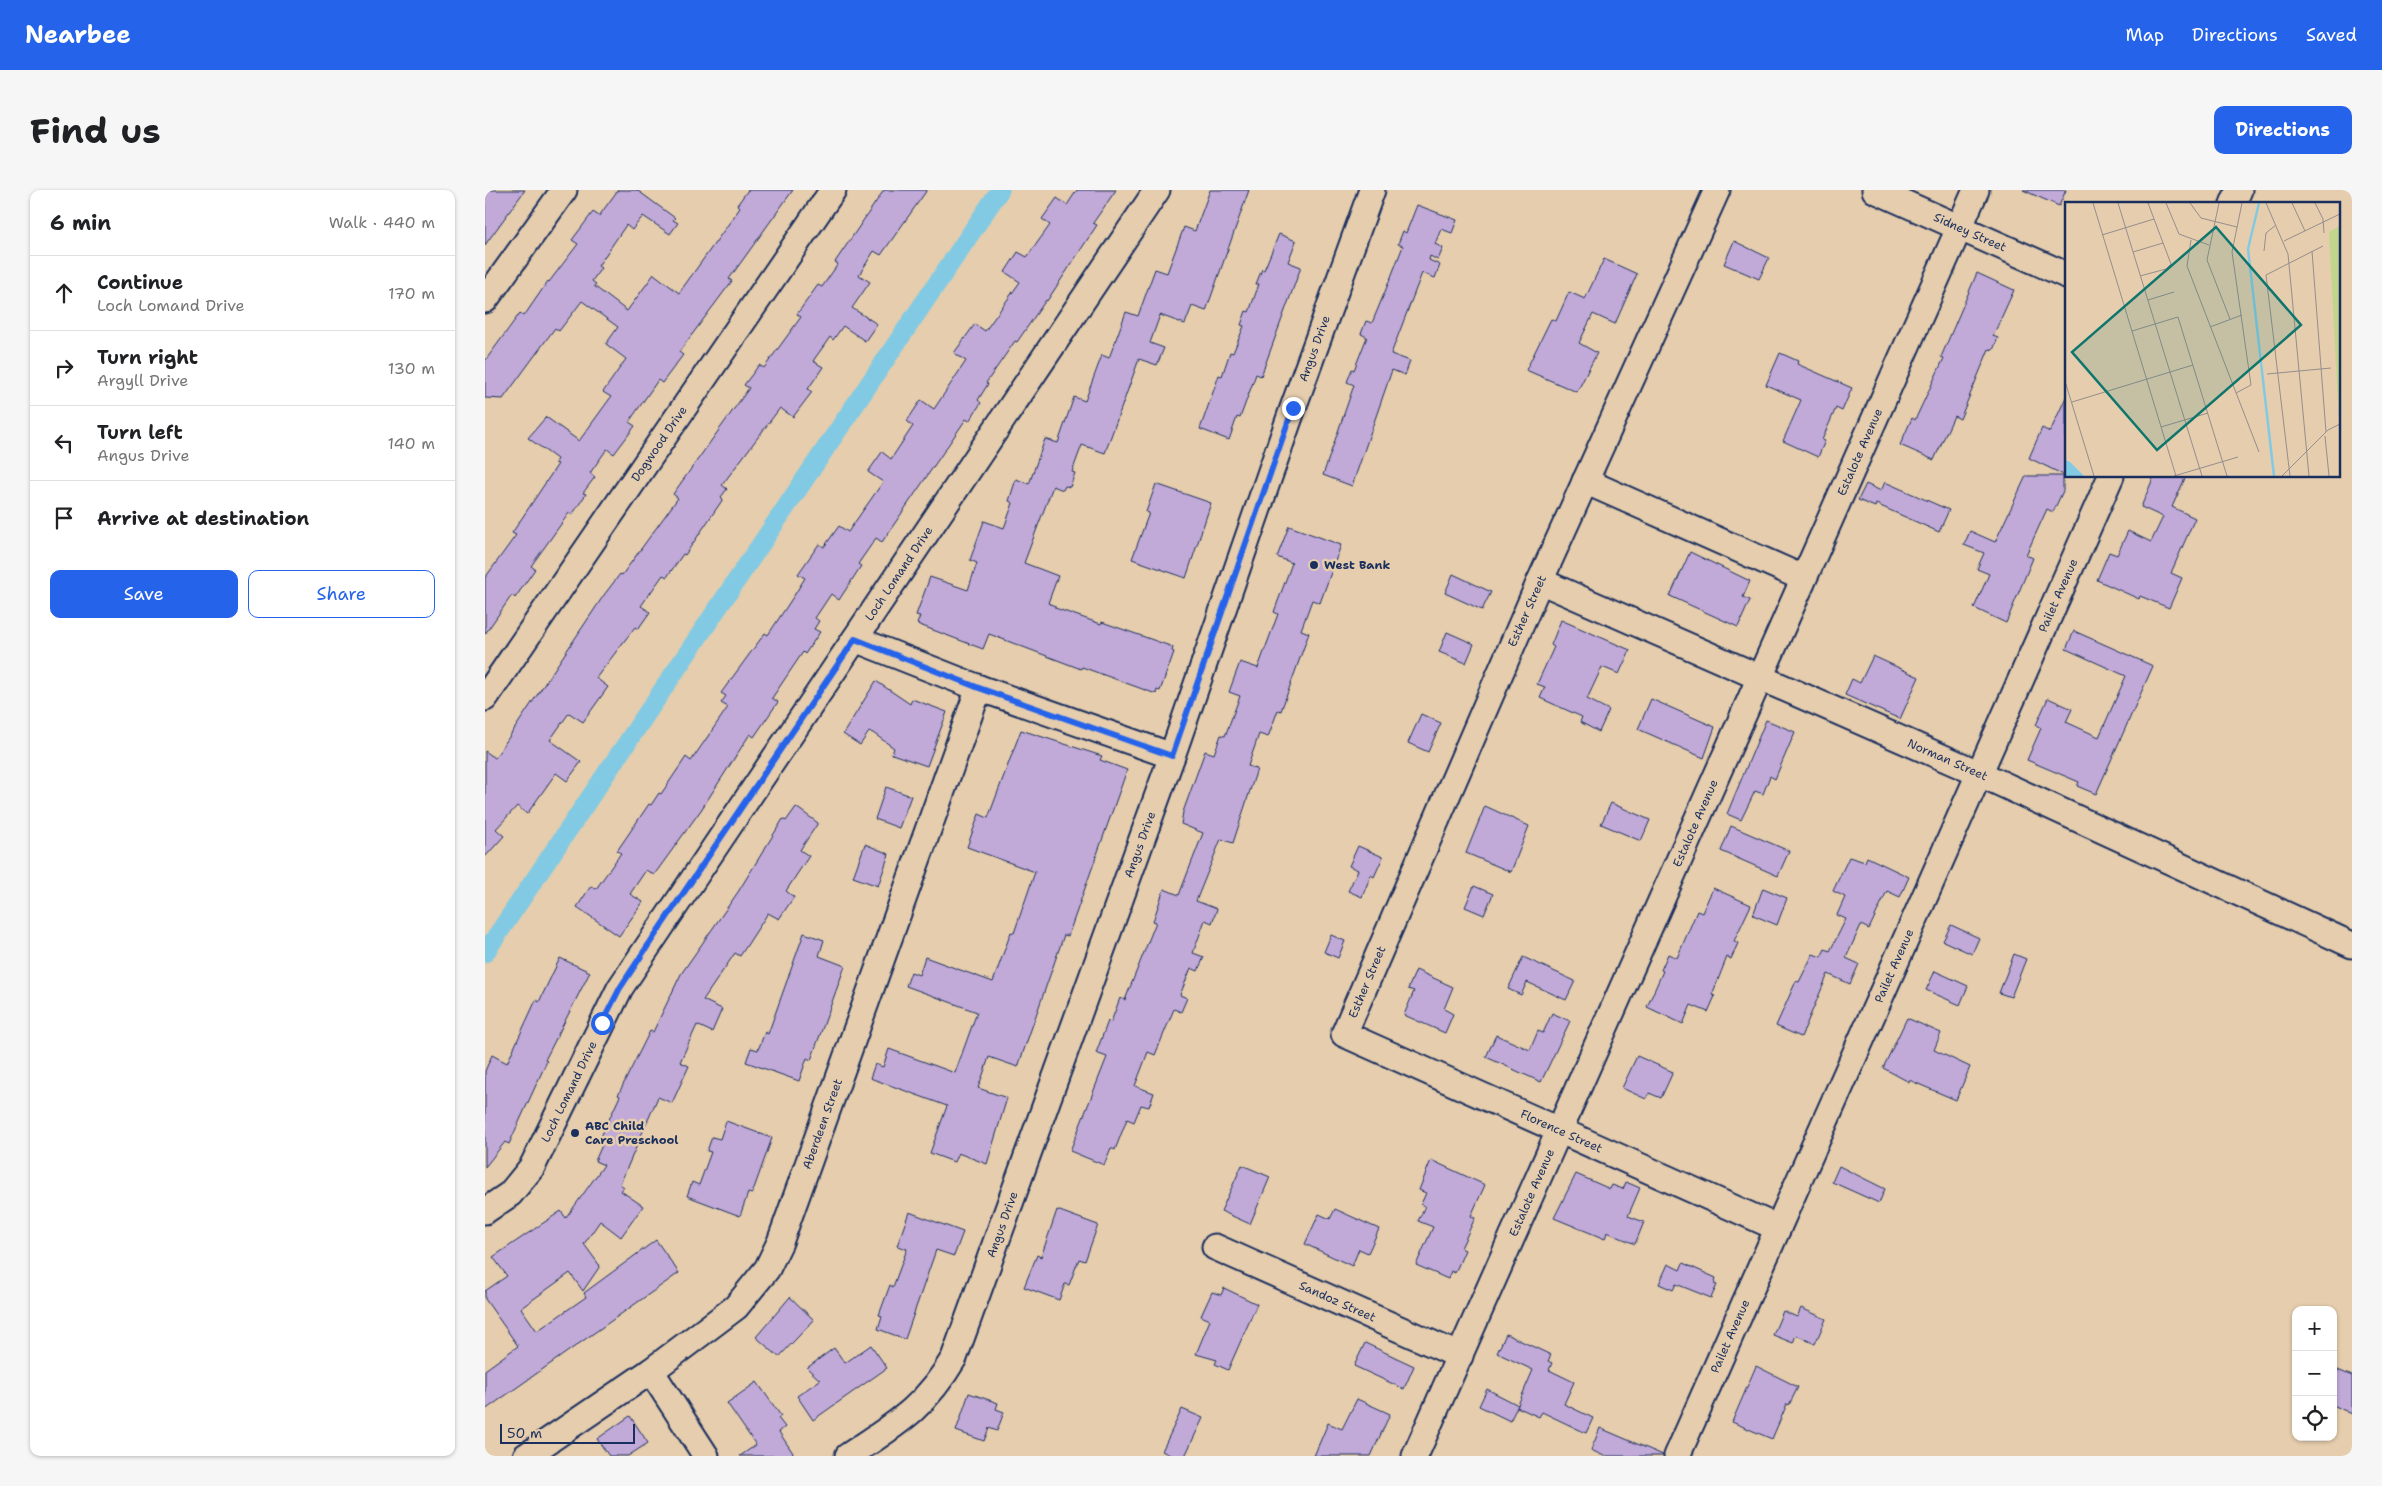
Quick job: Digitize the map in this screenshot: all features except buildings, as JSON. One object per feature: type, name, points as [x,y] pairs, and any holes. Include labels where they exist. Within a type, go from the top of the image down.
[{"type":"street","points":[[485,300],[564,190]]},
{"type":"street","name":"Dogwood Drive","points":[[485,698],[833,190]]},
{"type":"street","name":"Loch Lomand Drive","points":[[485,1211],[509,1194],[532,1167],[620,988],[1157,190]]},
{"type":"street","name":"Angus Drive","points":[[848,1456],[906,1418],[919,1406],[942,1379],[954,1358],[1172,756],[1293,408],[1372,190]]},
{"type":"street","name":"Esther Street","points":[[1344,1034],[1540,582],[1717,190]]},
{"type":"street","name":"Sidney Street","points":[[1875,190],[2065,275]]},
{"type":"street","name":"Estalote Avenue","points":[[1415,1456],[1976,190]]},
{"type":"street","points":[[2234,202],[2239,190]]},
{"type":"street","name":"Pailet Avenue","points":[[1677,1456],[2110,478]]},
{"type":"street","points":[[1585,481],[1803,578]]},
{"type":"street","name":"Norman Street","points":[[1540,582],[1978,773],[2352,945]]},
{"type":"street","points":[[855,639],[979,688],[1172,756]]},
{"type":"street","name":"Aberdeen Street","points":[[526,1456],[651,1371],[736,1307],[767,1269],[781,1242],[979,688]]},
{"type":"street","name":"Florence Street","points":[[1344,1034],[1778,1228]]},
{"type":"street","name":"Sandoz Street","points":[[1215,1247],[1460,1356]]},
{"type":"street","points":[[651,1371],[706,1456]]},
{"type":"waterway","points":[[485,953],[1000,190]]},
{"type":"place","name":"West Bank","points":[[1314,565]]},
{"type":"place","name":"ABC Child Care Preschool","points":[[575,1133]]},
{"type":"route","points":[[602,1023],[620,988],[645,950],[855,639],[979,688],[1172,756],[1293,408]]}]
